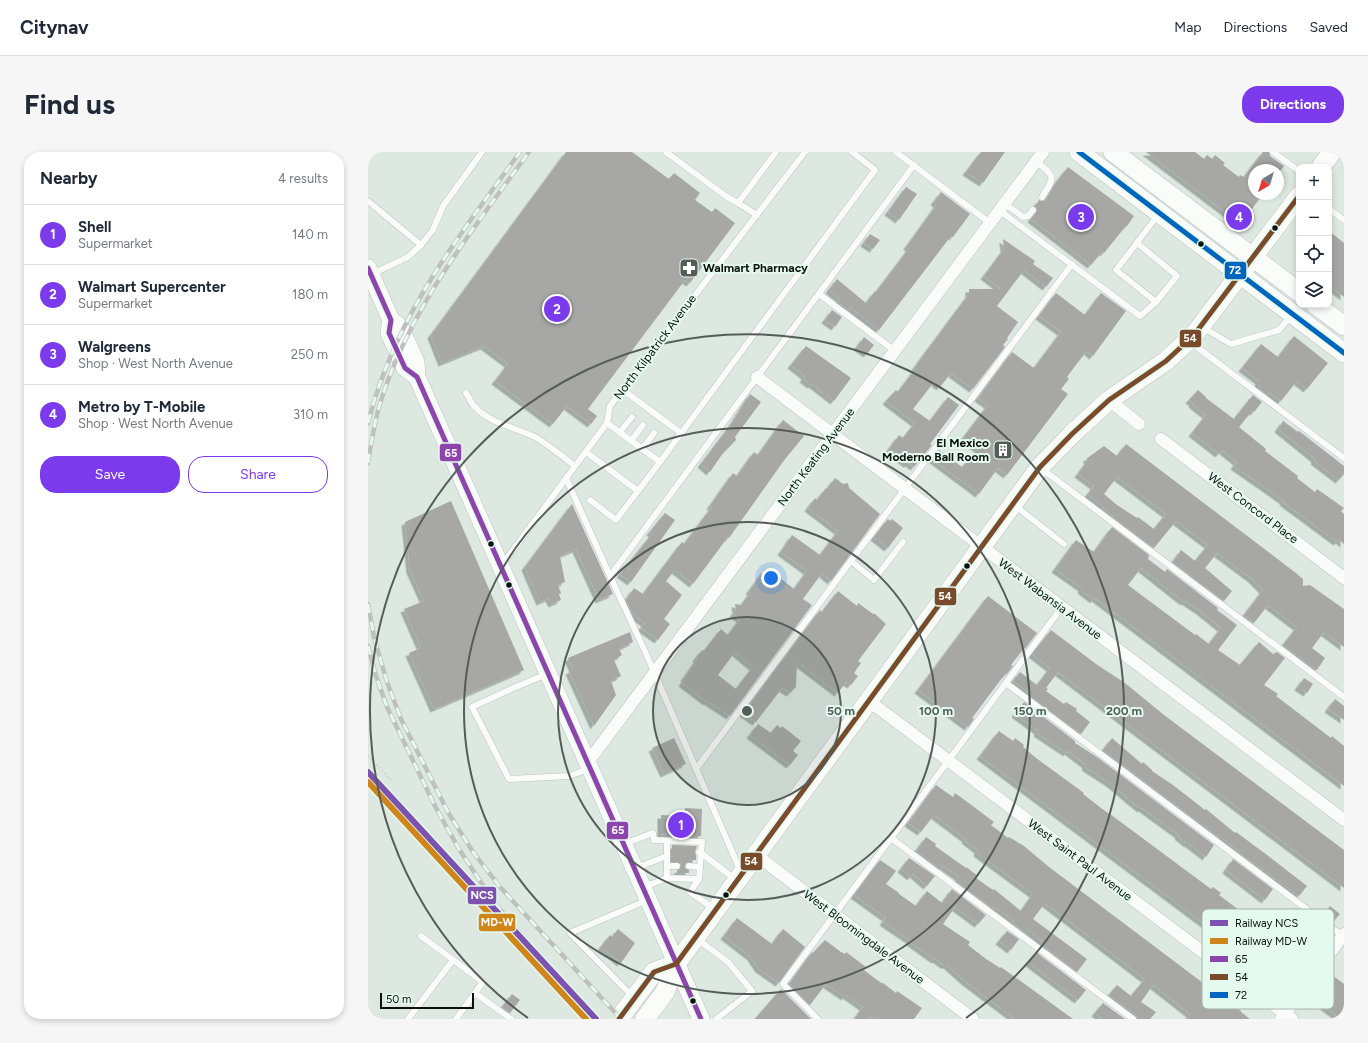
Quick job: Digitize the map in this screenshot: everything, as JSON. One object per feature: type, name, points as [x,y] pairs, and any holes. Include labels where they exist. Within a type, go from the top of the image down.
[{"type":"main road","points":[[1079,152],[1344,353]]},
{"type":"main road","points":[[1113,152],[1296,290]]},
{"type":"main road","points":[[1323,164],[1332,152]]},
{"type":"main road","points":[[645,1019],[665,992],[676,964],[1040,467],[1072,434],[1110,400],[1166,361],[1194,333],[1296,200]]},
{"type":"main road","points":[[370,271],[391,320],[389,333],[405,368],[417,377],[646,893],[698,1017]]},
{"type":"main road","points":[[1320,308],[1344,326]]},
{"type":"main road","points":[[629,1005],[654,972],[676,964]]},
{"type":"street","name":"North Keating Avenue","points":[[589,765],[654,674],[1039,156]]},
{"type":"street","name":"West Wabansia Avenue","points":[[757,378],[1344,820]]},
{"type":"street","points":[[1110,400],[1139,424]]},
{"type":"street","name":"West Concord Place","points":[[1161,439],[1344,578]]},
{"type":"street","name":"West Saint Paul Avenue","points":[[869,701],[1202,953]]},
{"type":"street","name":"West Bloomingdale Avenue","points":[[756,855],[973,1019]]},
{"type":"street","points":[[1334,948],[1343,935]]},
{"type":"street","name":"West Saint Paul Avenue","points":[[1275,1009],[1286,1017]]},
{"type":"lane","points":[[370,271],[408,257],[420,245],[433,230],[443,206],[482,152]]},
{"type":"lane","points":[[666,152],[727,196],[757,215]]},
{"type":"lane","points":[[738,203],[776,152]]},
{"type":"lane","name":"North Kilpatrick Avenue","points":[[501,567],[607,422],[610,406],[805,152]]},
{"type":"lane","points":[[590,500],[616,520],[660,462],[875,170],[852,152]]},
{"type":"lane","points":[[896,152],[990,223]]},
{"type":"lane","points":[[1273,152],[1296,169]]},
{"type":"lane","points":[[1039,156],[1052,177],[1052,183],[1042,197]]},
{"type":"lane","points":[[610,576],[914,165]]},
{"type":"lane","points":[[369,202],[420,245]]},
{"type":"lane","points":[[1002,207],[1072,264],[1140,316],[1156,302],[1177,276],[1137,243]]},
{"type":"lane","points":[[1002,207],[1023,217],[1028,216],[1033,210]]},
{"type":"lane","points":[[1332,211],[1344,220]]},
{"type":"lane","points":[[1156,302],[1116,270],[1159,213]]},
{"type":"lane","points":[[696,769],[1072,264]]},
{"type":"lane","points":[[819,294],[895,350]]},
{"type":"lane","points":[[1194,333],[1231,344],[1278,330],[1283,327],[1292,314]]},
{"type":"lane","points":[[1194,333],[1344,458]]},
{"type":"lane","points":[[623,390],[640,406],[662,422],[681,433]]},
{"type":"lane","points":[[466,393],[473,405],[482,413],[499,423],[536,438],[575,466]]},
{"type":"lane","points":[[620,432],[632,417]]},
{"type":"lane","points":[[607,422],[660,462]]},
{"type":"lane","points":[[631,441],[643,425]]},
{"type":"lane","points":[[642,449],[654,433]]},
{"type":"lane","points":[[586,452],[638,491]]},
{"type":"lane","points":[[1040,467],[1344,697]]},
{"type":"lane","points":[[566,478],[696,769],[739,877]]},
{"type":"lane","points":[[1013,504],[1064,544]]},
{"type":"lane","points":[[851,561],[874,580],[903,542]]},
{"type":"lane","points":[[818,1019],[783,984],[1062,607]]},
{"type":"lane","points":[[549,673],[472,707],[509,779],[569,776],[589,765]]},
{"type":"lane","points":[[1006,683],[1308,909]]},
{"type":"lane","points":[[624,844],[653,833],[654,840],[702,842],[699,879],[690,892],[715,910]]},
{"type":"lane","points":[[892,838],[1133,1019]]},
{"type":"lane","points":[[667,841],[667,878]]},
{"type":"lane","points":[[635,868],[667,853]]},
{"type":"lane","points":[[700,853],[739,877]]},
{"type":"lane","points":[[667,866],[677,866]]},
{"type":"lane","points":[[689,866],[700,867]]},
{"type":"lane","points":[[629,1005],[625,990],[570,933],[646,893],[667,878],[699,879]]},
{"type":"lane","points":[[1334,928],[1343,935]]},
{"type":"lane","points":[[421,936],[483,982],[456,1019]]},
{"type":"lane","points":[[695,938],[728,962],[752,991],[716,1019]]},
{"type":"lane","points":[[408,1019],[453,960]]},
{"type":"lane","points":[[475,993],[511,1019]]},
{"type":"path","points":[[368,756],[393,782]]},
{"type":"building","points":[[566,152],[632,152],[669,179],[674,173],[700,193],[695,200],[712,212],[715,208],[735,223],[690,283],[685,280],[588,409],[597,416],[591,424],[567,406],[553,424],[495,381],[508,364],[484,346],[442,363],[431,335]]},
{"type":"building","points":[[981,152],[1005,152],[983,183],[966,172]]},
{"type":"building","points":[[1146,152],[1195,152],[1204,159],[1207,155],[1212,159],[1215,155],[1225,163],[1223,165],[1239,177],[1240,175],[1244,177],[1248,172],[1248,200],[1259,200],[1241,224]]},
{"type":"building","points":[[1263,152],[1269,152],[1270,156],[1281,164],[1254,164]]},
{"type":"building","points":[[1068,167],[1134,216],[1104,253],[1102,252],[1091,265],[1031,219],[1037,211],[1035,206],[1039,200],[1046,200],[1055,184]]},
{"type":"building","points":[[906,187],[917,194],[899,220],[888,212]]},
{"type":"building","points":[[941,192],[970,214],[953,237],[951,236],[879,330],[850,307],[848,310],[838,302],[840,299],[829,290],[837,279],[866,303],[907,251],[909,248],[907,246],[937,204],[934,202]]},
{"type":"building","points":[[1332,233],[1344,243],[1344,297],[1332,287]]},
{"type":"building","points":[[870,234],[880,240],[873,249],[864,243]]},
{"type":"building","points":[[1003,239],[1035,261],[1033,264],[1053,278],[1046,287],[1024,270],[997,306],[1018,322],[1003,345],[1005,347],[973,389],[951,373],[940,387],[934,382],[913,409],[930,421],[948,397],[959,405],[930,444],[932,445],[914,467],[909,463],[907,464],[889,449],[899,435],[903,438],[915,423],[886,401],[896,390],[898,392],[916,368],[915,367],[925,353],[969,294],[969,289],[1001,289],[984,276],[1004,249]]},
{"type":"building","points":[[1056,293],[1085,315],[1101,293],[1126,311],[1093,356],[1087,351],[1067,377],[1069,379],[1061,389],[1068,394],[1007,475],[998,468],[979,494],[932,459],[939,450],[962,467],[978,449],[963,438],[988,405],[978,398],[1012,352],[1034,368],[1061,332],[1039,316]]},
{"type":"building","points":[[832,310],[842,317],[835,327],[825,320]]},
{"type":"building","points":[[1294,336],[1328,363],[1307,389],[1297,381],[1281,401],[1269,392],[1267,395],[1259,388],[1259,381],[1242,368],[1261,344],[1278,357]]},
{"type":"building","points":[[864,337],[874,345],[867,354],[857,347]]},
{"type":"building","points":[[806,346],[851,378],[834,401],[803,379],[805,376],[791,365]]},
{"type":"building","points":[[1198,390],[1206,398],[1234,419],[1253,395],[1262,402],[1254,412],[1252,411],[1239,427],[1266,449],[1265,451],[1298,476],[1297,478],[1315,492],[1317,489],[1344,508],[1341,511],[1344,514],[1344,544],[1339,540],[1337,542],[1283,502],[1284,501],[1234,466],[1237,462],[1222,450],[1219,454],[1192,433],[1206,415],[1189,400]]},
{"type":"building","points":[[750,394],[761,402],[735,437],[736,440],[723,453],[710,472],[701,464],[732,423]]},
{"type":"building","points":[[783,420],[804,436],[785,459],[729,538],[728,537],[693,584],[675,570],[666,581],[682,595],[664,619],[670,624],[658,640],[640,627],[646,624],[633,614],[626,600],[634,588],[643,594],[682,542],[684,544],[712,507],[710,506],[733,473],[737,476],[754,452],[758,455]]},
{"type":"building","points":[[1283,421],[1298,432],[1299,431],[1344,466],[1344,474],[1339,480],[1314,461],[1315,459],[1278,429]]},
{"type":"building","points":[[1126,444],[1296,573],[1303,579],[1303,586],[1310,585],[1344,609],[1344,647],[1324,632],[1312,648],[1325,658],[1317,670],[1283,645],[1297,627],[1268,605],[1254,623],[1244,615],[1263,590],[1252,579],[1217,553],[1205,568],[1232,591],[1224,601],[1173,562],[1181,550],[1195,561],[1208,545],[1176,521],[1154,548],[1117,520],[1088,494],[1094,486],[1078,474],[1088,460],[1086,459],[1104,446],[1117,456]],"holes":[[[1117,477],[1166,514],[1154,529],[1138,517],[1137,518],[1117,505],[1104,494]]]},
{"type":"building","points":[[835,478],[843,484],[848,483],[849,488],[880,514],[831,581],[822,573],[803,599],[812,605],[730,716],[707,702],[682,683],[685,679],[684,678],[702,650],[704,651],[721,629],[728,635],[740,619],[733,614],[736,610],[735,604],[741,605],[765,569],[772,575],[775,574],[794,589],[807,571],[781,552],[792,535],[820,555],[838,531],[808,508],[815,498],[817,500],[826,488],[827,489]],"holes":[[[735,652],[753,667],[736,689],[718,675]]]},
{"type":"building","points":[[451,501],[524,670],[434,709],[409,653],[421,648],[404,609],[424,601],[410,570],[405,522]]},
{"type":"building","points":[[572,504],[613,594],[599,600],[576,549],[560,556],[565,582],[558,585],[561,593],[559,594],[561,600],[552,604],[549,598],[540,602],[525,567]]},
{"type":"building","points":[[665,513],[675,520],[631,582],[620,574],[652,534],[650,532]]},
{"type":"building","points":[[888,519],[890,521],[892,519],[903,528],[888,548],[874,537]]},
{"type":"building","points":[[1112,527],[1149,555],[1148,559],[1165,572],[1167,569],[1218,608],[1217,610],[1237,625],[1218,650],[1240,665],[1259,642],[1273,654],[1277,652],[1285,658],[1264,685],[1278,694],[1276,696],[1331,738],[1332,736],[1344,746],[1344,786],[1095,598],[1094,600],[1081,590],[1082,588],[1055,569],[1076,540],[1094,552]],"holes":[[[1141,568],[1184,602],[1185,601],[1200,611],[1221,628],[1209,644],[1128,585]]]},
{"type":"building","points":[[838,591],[857,606],[858,603],[875,614],[886,624],[858,661],[861,663],[854,673],[858,676],[851,685],[846,682],[838,693],[797,662],[796,687],[790,693],[782,688],[756,722],[743,713],[820,610],[822,612]]},
{"type":"building","points":[[988,596],[1037,633],[1011,665],[1013,666],[1006,675],[1005,674],[972,718],[974,719],[968,727],[918,690]]},
{"type":"building","points":[[1051,630],[1096,664],[1125,683],[1164,715],[1344,850],[1344,888],[1058,672],[1046,688],[1048,689],[1046,691],[1064,704],[1066,702],[1077,709],[1076,711],[1090,722],[1081,734],[1029,695],[1030,694],[1013,681],[1020,672],[1037,685],[1050,668],[1032,654]]},
{"type":"building","points":[[630,632],[633,642],[619,649],[622,655],[614,660],[621,676],[611,681],[616,695],[594,726],[569,671],[573,669],[568,658]]},
{"type":"building","points":[[1304,678],[1313,684],[1307,693],[1298,687]]},
{"type":"building","points":[[1335,699],[1344,706],[1344,720],[1328,709]]},
{"type":"building","points":[[1024,702],[1075,741],[1075,743],[1097,757],[1214,845],[1206,857],[1178,836],[1179,835],[1142,808],[1141,809],[1111,784],[1085,767],[1086,765],[1068,751],[1067,753],[1037,733],[1038,731],[1015,714]]},
{"type":"building","points":[[758,724],[771,733],[777,725],[781,728],[782,726],[801,741],[793,751],[798,755],[790,765],[750,735]]},
{"type":"building","points":[[999,731],[1013,741],[1015,738],[1036,758],[1084,793],[1083,794],[1101,808],[1211,889],[1213,887],[1221,893],[1219,895],[1238,909],[1202,909],[1202,922],[980,756]]},
{"type":"building","points":[[674,738],[686,764],[664,774],[652,748]]},
{"type":"building","points":[[1112,738],[1142,764],[1143,762],[1152,771],[1205,810],[1206,809],[1235,833],[1236,832],[1307,886],[1299,896],[1103,750]]},
{"type":"building","points":[[936,785],[953,797],[955,793],[994,822],[991,825],[1008,838],[1009,837],[1024,846],[1049,867],[1202,982],[1202,1009],[1238,1009],[1250,1019],[1187,1019],[1190,1014],[1153,985],[1141,1002],[1156,1012],[1150,1019],[1137,1019],[1136,1015],[1109,995],[1117,985],[1131,996],[1145,979],[1045,903],[1033,919],[1087,959],[1077,972],[1041,944],[1042,941],[1027,929],[1024,932],[1013,923],[1014,921],[998,909],[992,908],[957,882],[959,877],[943,866],[940,869],[916,851],[926,837],[936,844],[935,846],[978,876],[976,878],[993,890],[994,889],[1021,911],[1033,894],[977,853],[978,850],[965,840],[966,839],[934,815],[921,832],[908,823]]},
{"type":"building","points":[[685,808],[702,809],[701,836],[669,836],[661,834],[661,815],[685,816]]},
{"type":"building","points":[[672,845],[697,846],[695,852],[696,860],[689,860],[689,862],[685,865],[685,868],[689,870],[689,873],[677,873],[677,870],[681,869],[681,866],[680,862],[677,862],[677,860],[672,860]]},
{"type":"building","points":[[909,858],[935,876],[927,886],[913,874],[911,877],[901,869]]},
{"type":"building","points":[[1233,859],[1273,889],[1265,900],[1226,870]]},
{"type":"building","points":[[880,860],[896,871],[886,884],[916,906],[927,891],[942,903],[952,889],[986,915],[978,924],[955,907],[943,924],[970,942],[968,945],[986,959],[1000,968],[1001,967],[1073,1019],[1015,1019],[966,982],[947,965],[944,965],[936,959],[935,960],[883,922],[886,918],[854,895]]},
{"type":"building","points":[[1334,909],[1340,914],[1334,921]]},
{"type":"building","points":[[737,918],[772,944],[783,929],[805,947],[779,983],[759,969],[751,957],[724,936]]},
{"type":"building","points":[[618,929],[635,943],[621,963],[601,947],[610,935],[612,937]]},
{"type":"building","points":[[1007,931],[1019,939],[1011,950],[999,941]]},
{"type":"building","points":[[825,940],[841,952],[845,954],[846,952],[866,967],[864,970],[881,983],[896,993],[897,991],[922,1008],[914,1019],[877,1019],[872,1015],[869,1019],[854,1019],[863,1007],[846,995],[845,997],[826,984],[810,1005],[789,984],[812,952],[813,953]]},
{"type":"building","points":[[1036,952],[1086,990],[1078,1000],[1028,962]]},
{"type":"building","points":[[1334,976],[1344,984],[1344,1019],[1341,1019],[1328,1009],[1334,1009]]},
{"type":"building","points":[[781,989],[811,1019],[755,1019]]},
{"type":"building","points":[[512,994],[520,1000],[510,1013],[502,1007]]},
{"type":"building","points":[[1103,1003],[1125,1019],[1103,1019],[1095,1013]]},
{"type":"railway","points":[[368,423],[380,384],[394,348],[411,313],[451,248],[520,152]]},
{"type":"railway","points":[[368,463],[379,407],[391,371],[407,337],[443,273],[529,152]]},
{"type":"railway","points":[[368,604],[374,637],[387,682],[401,719],[449,814],[473,852],[500,887],[621,1019]]},
{"type":"railway","points":[[368,646],[376,676],[387,707],[436,808],[459,849],[494,902],[550,969]]},
{"type":"railway","points":[[368,784],[584,1019]]},
{"type":"rail line","name":"NCS","points":[[368,772],[596,1019]]},
{"type":"rail line","name":"MD-W","points":[[368,782],[586,1019]]},
{"type":"transit line","name":"72","points":[[1079,152],[1344,353]]},
{"type":"transit line","name":"54","points":[[619,1019],[654,972],[676,964],[1040,467],[1072,434],[1109,400],[1166,361],[1194,335],[1296,200]]},
{"type":"transit line","name":"65","points":[[368,268],[391,320],[389,333],[405,368],[417,377],[701,1019]]},
{"type":"place","name":"Walgreens","points":[[1081,217]]},
{"type":"place","name":"Metro by T-Mobile","points":[[1239,217]]},
{"type":"place","name":"Walmart Pharmacy","points":[[689,268]]},
{"type":"place","name":"Walmart Supercenter","points":[[557,309]]},
{"type":"place","name":"El Mexico Moderno Ball Room","points":[[1003,450]]},
{"type":"place","name":"Shell","points":[[681,825]]}]
